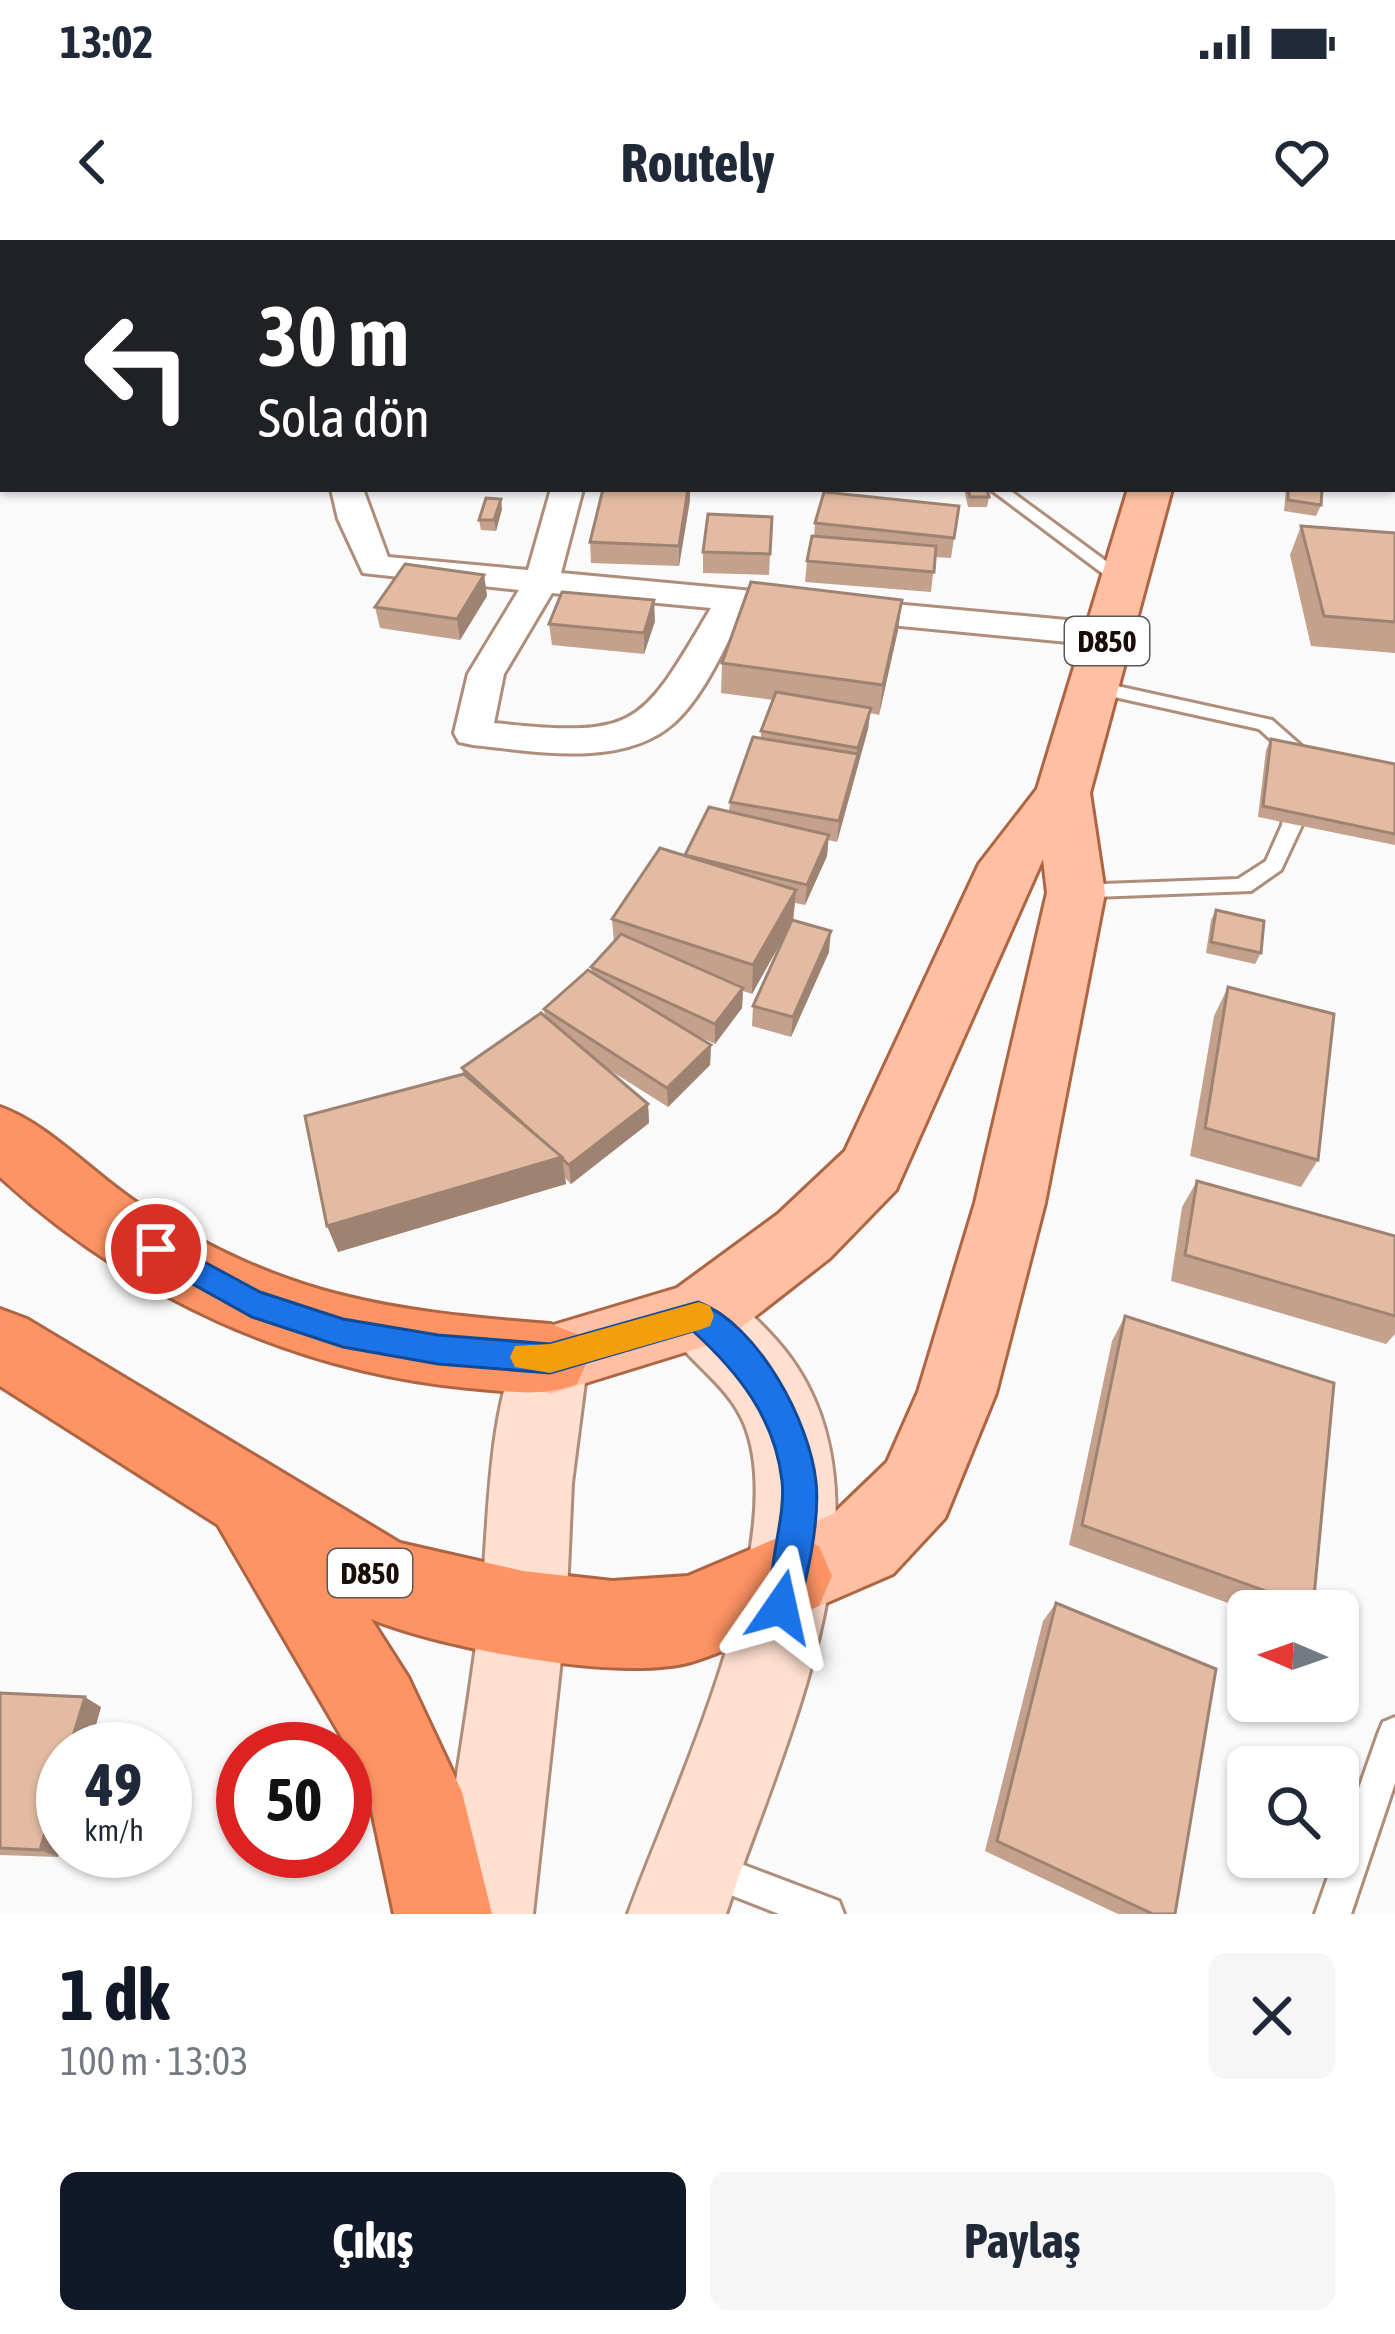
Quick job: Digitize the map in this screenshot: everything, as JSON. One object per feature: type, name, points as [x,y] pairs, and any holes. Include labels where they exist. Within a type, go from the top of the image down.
[{"type":"highway","points":[[0,1135],[56,1188],[252,1303],[343,1333],[438,1350],[550,1359]]},
{"type":"highway","name":"D850","points":[[0,1345],[385,1582],[523,1614],[612,1625],[688,1619],[789,1576]]},
{"type":"highway","points":[[244,1492],[376,1709],[415,1792],[442,1914]]},
{"type":"main road","name":"D850","points":[[1063,793],[1149,492]]},
{"type":"main road","points":[[789,1576],[863,1544],[916,1490],[957,1394],[1010,1203],[1076,893],[1063,793]]},
{"type":"main road","points":[[484,1914],[523,1614],[531,1483],[550,1359],[698,1316],[804,1236],[871,1170],[1008,864],[1063,793]]},
{"type":"main road","points":[[685,1889],[763,1670],[789,1576],[800,1484],[784,1421],[746,1359],[698,1316]]},
{"type":"street","points":[[348,492],[375,566],[1108,635]]},
{"type":"street","points":[[566,492],[543,579],[487,674],[473,733],[582,741],[629,732],[660,716],[734,598]]},
{"type":"lane","points":[[1002,492],[1124,580]]},
{"type":"lane","points":[[1076,893],[1243,886],[1274,865],[1292,825],[1299,754],[1265,724],[1094,687]]},
{"type":"lane","points":[[1333,1914],[1395,1734]]},
{"type":"lane","points":[[685,1889],[826,1914]]},
{"type":"building","points":[[602,492],[688,492],[679,546],[590,542]]},
{"type":"building","points":[[824,492],[959,506],[954,538],[815,523]]},
{"type":"building","points":[[969,492],[988,492],[989,497],[970,497]]},
{"type":"building","points":[[1288,492],[1322,492],[1321,505],[1288,500]]},
{"type":"building","points":[[486,498],[501,499],[494,520],[479,520]]},
{"type":"building","points":[[708,514],[772,517],[770,554],[703,552]]},
{"type":"building","points":[[1301,526],[1395,533],[1395,622],[1324,616]]},
{"type":"building","points":[[812,536],[936,546],[934,572],[807,561]]},
{"type":"building","points":[[405,564],[484,575],[457,619],[375,607]]},
{"type":"building","points":[[751,582],[902,600],[883,685],[722,663]]},
{"type":"building","points":[[562,592],[654,600],[644,633],[549,624]]},
{"type":"building","points":[[776,692],[871,708],[858,748],[761,731]]},
{"type":"building","points":[[753,737],[858,754],[839,821],[730,802]]},
{"type":"building","points":[[1271,739],[1395,764],[1395,834],[1263,806]]},
{"type":"building","points":[[709,807],[829,835],[807,885],[685,855]]},
{"type":"building","points":[[660,848],[796,890],[753,965],[612,919]]},
{"type":"building","points":[[1216,910],[1264,921],[1261,953],[1211,942]]},
{"type":"building","points":[[792,920],[831,931],[793,1017],[753,1006]]},
{"type":"building","points":[[621,934],[743,988],[715,1024],[591,967]]},
{"type":"building","points":[[588,970],[711,1045],[667,1088],[544,1009]]},
{"type":"building","points":[[1228,987],[1334,1014],[1318,1160],[1205,1128]]},
{"type":"building","points":[[541,1013],[648,1104],[569,1165],[462,1068]]},
{"type":"building","points":[[464,1074],[562,1157],[327,1226],[305,1116]]},
{"type":"building","points":[[1197,1181],[1395,1236],[1395,1316],[1185,1255]]},
{"type":"building","points":[[1125,1316],[1334,1383],[1315,1590],[1263,1590],[1082,1525]]},
{"type":"building","points":[[1056,1603],[1216,1669],[1175,1914],[1153,1914],[997,1841]]},
{"type":"building","points":[[0,1693],[85,1697],[77,1722],[36,1722],[36,1850],[0,1848]]},
{"type":"slow traffic","points":[[526,1357],[550,1359],[699,1316]]},
{"type":"route","points":[[156,1249],[252,1303],[343,1333],[438,1350],[550,1359],[698,1316],[746,1359],[784,1421],[800,1484],[781,1607]]}]
